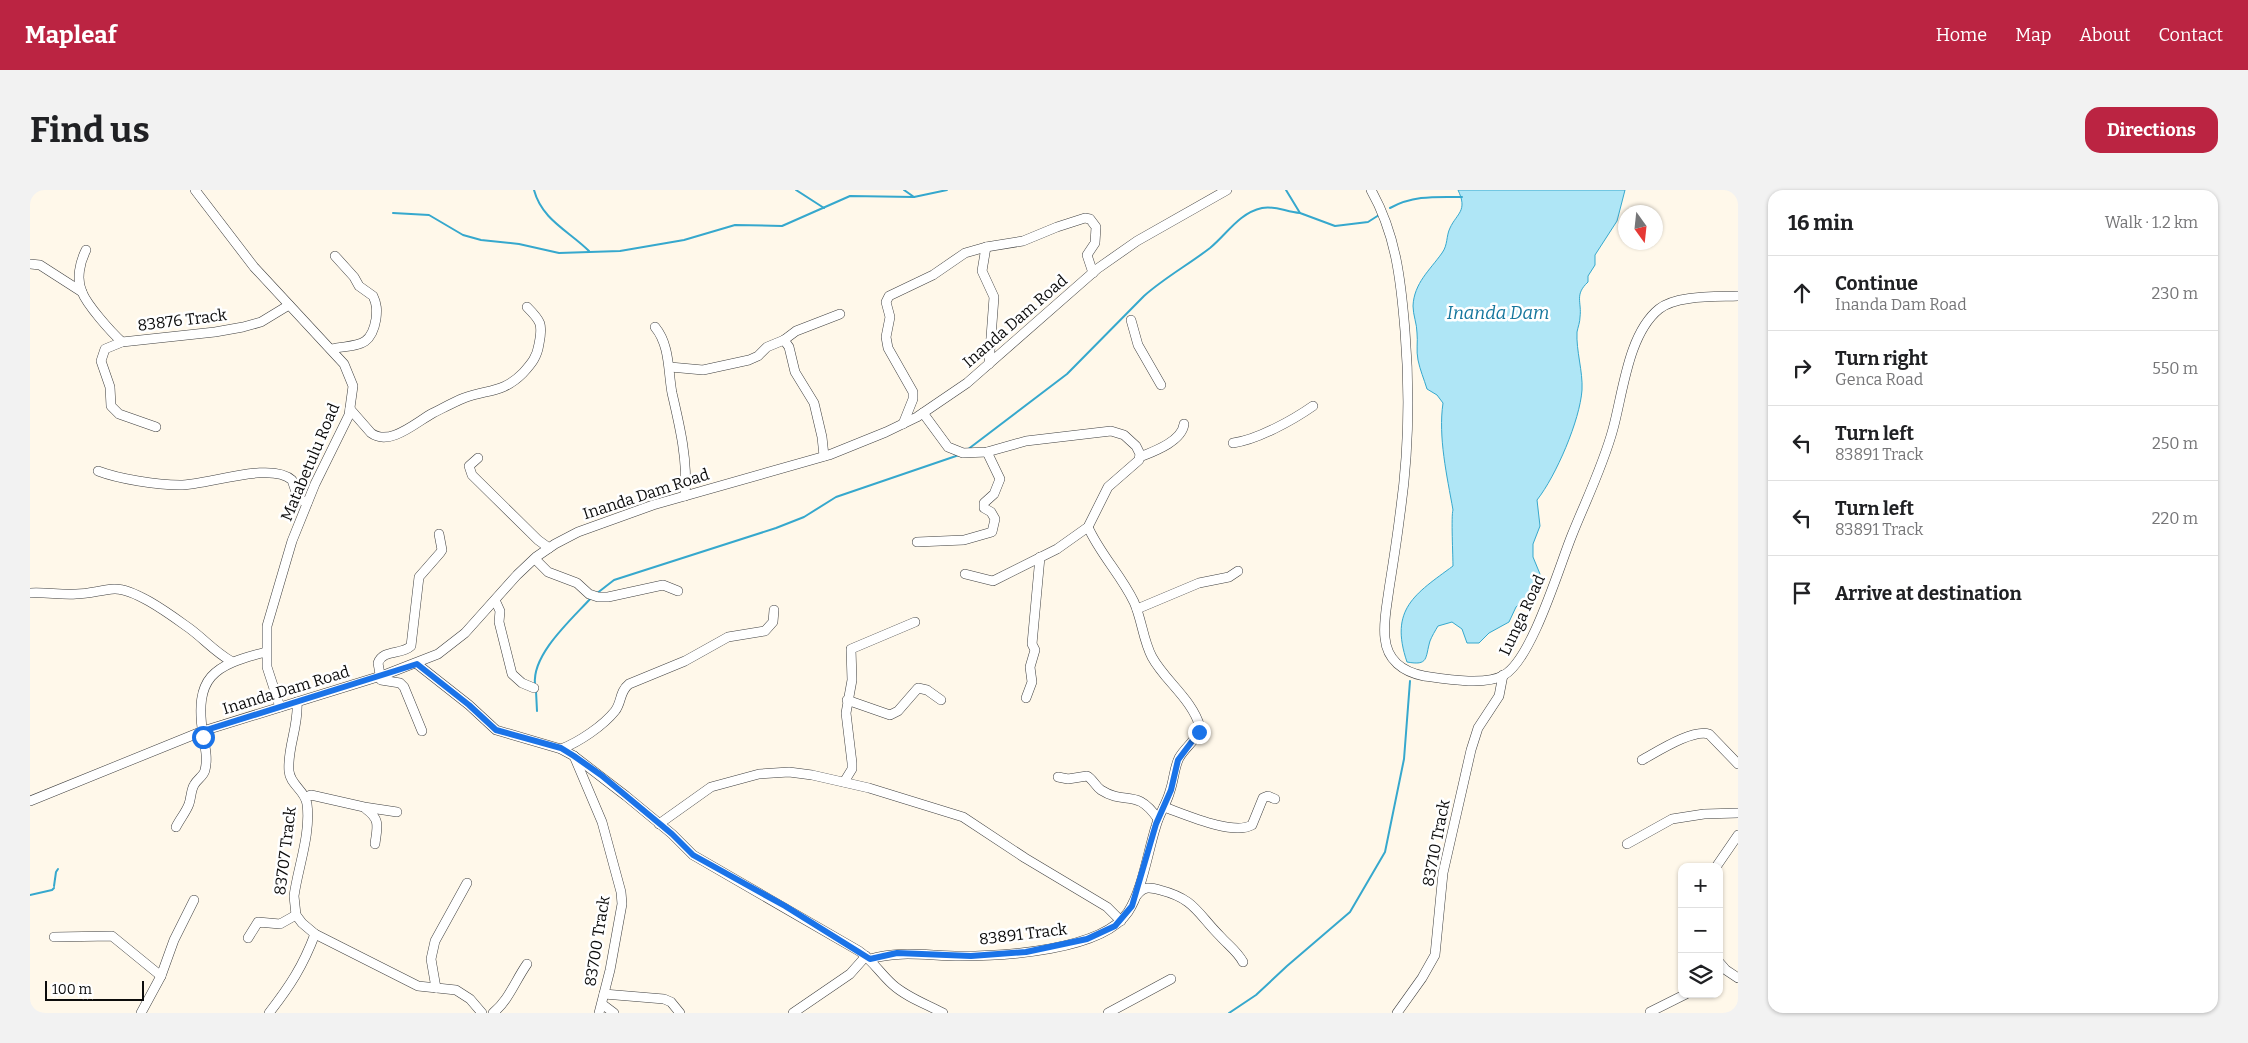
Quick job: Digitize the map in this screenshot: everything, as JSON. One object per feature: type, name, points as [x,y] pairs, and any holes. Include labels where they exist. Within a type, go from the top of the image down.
[{"type":"street","name":"Matabetulu Road","points":[[195,190],[254,267],[344,364],[353,386],[350,409],[307,503],[292,541],[267,626],[267,667],[280,707]]},
{"type":"street","name":"Inanda Dam Road","points":[[30,801],[203,731],[379,677],[417,664],[438,654],[454,643],[535,559],[549,548],[578,532],[685,496],[824,456],[904,424],[966,383],[1093,273],[1137,241],[1227,190]]},
{"type":"street","name":"Lunga Road","points":[[1371,190],[1380,206],[1396,250],[1410,385],[1408,447],[1385,630],[1387,649],[1398,665],[1414,674],[1463,680],[1485,680],[1504,675],[1517,663],[1550,594],[1601,468],[1636,343],[1650,318],[1661,307],[1682,300],[1738,296]]},
{"type":"street","points":[[904,424],[913,399],[913,392],[888,348],[886,337],[890,317],[887,298],[933,275],[965,253],[986,247],[1023,241],[1085,218],[1090,219],[1097,230],[1095,243],[1087,255],[1093,273]]},
{"type":"street","points":[[986,247],[982,271],[994,297],[989,364]]},
{"type":"street","name":"83876 Track","points":[[86,250],[79,268],[82,292],[109,329],[122,342],[215,332],[261,322],[289,304]]},
{"type":"street","points":[[331,349],[367,342],[372,336],[377,312],[373,296],[359,286],[354,277],[335,256]]},
{"type":"street","points":[[30,264],[40,265],[82,292]]},
{"type":"street","points":[[350,409],[371,433],[387,436],[405,430],[426,416],[465,398],[508,386],[532,364],[537,356],[542,330],[540,322],[527,307]]},
{"type":"street","points":[[670,367],[703,370],[735,364],[758,356],[767,346],[784,340],[796,331],[840,314]]},
{"type":"street","points":[[1131,320],[1138,345],[1161,385]]},
{"type":"street","points":[[655,327],[661,336],[670,367],[687,470],[685,496]]},
{"type":"street","points":[[784,340],[790,347],[795,372],[814,403],[822,437],[824,456]]},
{"type":"street","points":[[122,342],[105,350],[102,356],[102,366],[110,387],[111,406],[119,414],[156,427]]},
{"type":"street","points":[[1233,443],[1242,442],[1313,406]]},
{"type":"street","points":[[923,413],[952,450],[963,453],[987,452],[1026,441],[1111,431],[1124,435],[1132,442],[1139,450],[1140,457]]},
{"type":"street","points":[[965,574],[993,581],[1057,548],[1088,527],[1108,488],[1136,464],[1140,457],[1178,437],[1183,431],[1184,424]]},
{"type":"street","points":[[917,542],[964,540],[992,532],[995,519],[991,512],[984,508],[984,503],[994,494],[1000,480],[987,452]]},
{"type":"street","points":[[478,458],[469,466],[472,475],[538,540],[549,548]]},
{"type":"street","points":[[98,471],[115,477],[178,485],[239,476],[280,474],[292,480],[298,498],[307,503]]},
{"type":"street","name":"83891 Track","points":[[868,957],[897,953],[971,956],[1026,952],[1087,939],[1106,931],[1121,921],[1128,913],[1178,760],[1196,736],[1200,727],[1178,690],[1152,658],[1137,609],[1129,592],[1098,548],[1088,527]]},
{"type":"street","points":[[422,731],[404,687],[400,683],[383,682],[379,677],[378,663],[380,657],[407,650],[411,646],[419,576],[438,557],[442,550],[439,534]]},
{"type":"street","points":[[1026,698],[1032,682],[1030,667],[1035,650],[1032,644],[1040,557]]},
{"type":"street","points":[[535,559],[548,572],[577,584],[589,594],[598,597],[608,597],[663,585],[678,591]]},
{"type":"street","points":[[1137,609],[1199,583],[1229,577],[1238,571]]},
{"type":"street","points":[[30,593],[83,594],[114,589],[128,592],[143,599],[188,627],[218,654],[231,662]]},
{"type":"street","points":[[495,600],[500,611],[499,622],[512,674],[522,684],[534,688]]},
{"type":"street","points":[[561,748],[580,741],[615,712],[623,690],[629,684],[685,661],[728,637],[764,631],[771,626],[774,610]]},
{"type":"street","points":[[844,782],[852,769],[846,722],[847,700],[852,680],[852,648],[915,622]]},
{"type":"street","points":[[176,827],[189,805],[194,785],[205,771],[206,747],[200,707],[203,691],[211,677],[231,662],[266,652]]},
{"type":"street","points":[[417,664],[469,705],[496,730],[561,748],[574,756],[601,775],[693,855],[785,906],[868,957],[892,984],[902,992],[943,1013]]},
{"type":"street","name":"83710 Track","points":[[1397,1013],[1422,978],[1435,955],[1443,873],[1471,750],[1478,728],[1499,696],[1504,675]]},
{"type":"street","points":[[847,700],[890,715],[898,711],[918,688],[927,690],[941,700]]},
{"type":"street","name":"83707 Track","points":[[297,702],[297,722],[289,773],[294,784],[306,797],[308,812],[294,896],[296,915],[315,934],[418,986],[447,988],[464,994],[482,1013]]},
{"type":"street","points":[[1642,760],[1689,736],[1704,732],[1709,734],[1738,764]]},
{"type":"street","name":"83700 Track","points":[[574,756],[602,822],[621,892],[622,904],[601,1008],[614,1013]]},
{"type":"street","points":[[659,824],[711,787],[759,774],[789,772],[844,782],[910,802],[946,810],[963,817],[1025,858],[1107,907],[1121,921]]},
{"type":"street","points":[[1058,777],[1068,779],[1087,776],[1100,789],[1106,792],[1144,802],[1158,819]]},
{"type":"street","points":[[306,797],[311,795],[397,812]]},
{"type":"street","points":[[1164,807],[1193,817],[1239,828],[1252,825],[1263,798],[1268,796],[1275,799]]},
{"type":"street","points":[[364,807],[378,821],[375,844]]},
{"type":"street","points":[[1627,844],[1672,819],[1704,814],[1738,813]]},
{"type":"street","points":[[1719,863],[1738,835]]},
{"type":"street","points":[[436,988],[431,959],[436,941],[467,882]]},
{"type":"street","points":[[1134,898],[1142,889],[1147,887],[1182,897],[1196,908],[1219,936],[1238,953],[1243,962]]},
{"type":"street","points":[[141,1013],[161,976],[174,940],[194,900]]},
{"type":"street","points":[[248,938],[258,922],[280,924],[296,915]]},
{"type":"street","points":[[269,1013],[295,979],[315,934]]},
{"type":"street","points":[[54,937],[112,936],[161,976]]},
{"type":"street","points":[[793,1013],[850,974],[868,957]]},
{"type":"street","points":[[493,1013],[512,992],[517,977],[527,964]]},
{"type":"street","points":[[1723,967],[1738,978]]},
{"type":"street","points":[[1108,1013],[1171,979]]},
{"type":"street","points":[[604,994],[664,999],[671,1002],[680,1013]]},
{"type":"street","points":[[1650,1012],[1678,998]]},
{"type":"water","name":"Inanda Dam","points":[[1458,190],[1625,190],[1621,205],[1618,205],[1617,221],[1595,255],[1595,265],[1580,295],[1580,319],[1577,339],[1582,390],[1577,416],[1566,447],[1552,477],[1537,500],[1540,526],[1533,544],[1533,557],[1540,574],[1534,592],[1516,607],[1509,622],[1489,633],[1479,643],[1467,643],[1462,629],[1452,622],[1438,626],[1430,641],[1425,659],[1423,662],[1414,663],[1407,662],[1402,644],[1401,629],[1404,616],[1409,605],[1417,595],[1427,585],[1453,566],[1453,510],[1442,443],[1443,403],[1437,395],[1427,389],[1421,371],[1417,357],[1417,330],[1413,306],[1419,284],[1444,250],[1450,228],[1462,207]]},
{"type":"waterway","points":[[534,190],[543,209],[550,217],[589,251]]},
{"type":"waterway","points":[[796,190],[824,208]]},
{"type":"waterway","points":[[904,190],[914,197]]},
{"type":"waterway","points":[[393,213],[429,215],[463,235],[481,240],[519,244],[559,253],[620,251],[684,240],[735,225],[782,226],[850,196],[914,197],[947,190]]},
{"type":"waterway","points":[[1286,190],[1300,213],[1335,226],[1368,222],[1379,215]]},
{"type":"waterway","points":[[1390,208],[1416,199],[1462,197]]},
{"type":"waterway","points":[[967,450],[1067,374],[1144,296],[1210,248],[1247,214],[1267,207],[1300,213]]},
{"type":"waterway","points":[[596,594],[614,580],[776,528],[804,517],[836,497],[959,455]]},
{"type":"waterway","points":[[535,684],[536,673],[546,649],[591,598]]},
{"type":"waterway","points":[[1229,1013],[1256,995],[1350,912],[1385,852],[1404,759],[1410,681]]},
{"type":"waterway","points":[[536,691],[537,711]]},
{"type":"waterway","points":[[54,886],[58,869]]},
{"type":"waterway","points":[[30,895],[54,888]]},
{"type":"route","points":[[203,737],[203,731],[417,664],[443,683],[496,730],[561,748],[601,775],[672,834],[693,855],[785,906],[870,959],[897,953],[915,952],[957,956],[1026,952],[1069,945],[1115,926],[1132,906],[1156,824],[1171,790],[1178,760],[1199,732]]}]
